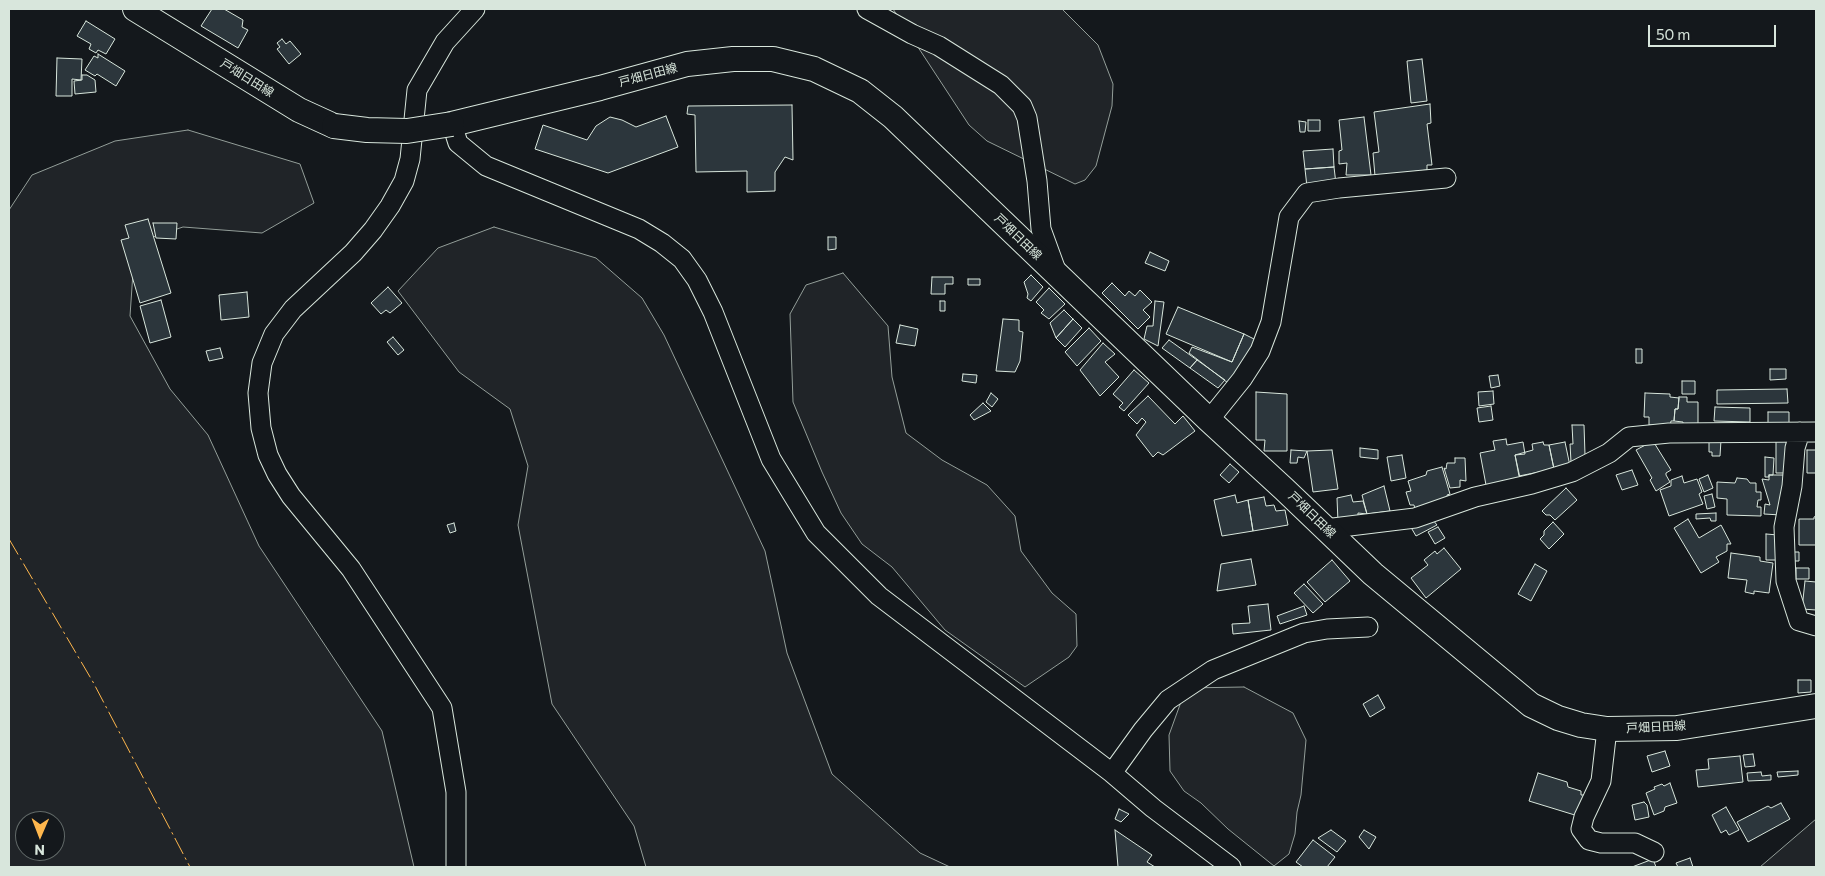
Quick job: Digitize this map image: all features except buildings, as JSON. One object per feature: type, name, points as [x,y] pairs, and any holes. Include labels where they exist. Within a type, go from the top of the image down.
[{"type":"main road","name":"戸畑日田線","points":[[135,9],[298,110],[334,126],[367,130],[407,131],[452,124],[600,88],[687,64],[733,59],[773,59],[814,69],[860,92],[893,118],[1324,529],[1373,574],[1531,705],[1558,718],[1581,725],[1607,729],[1678,728],[1816,706]]},
{"type":"street","points":[[456,867],[456,792],[442,708],[352,569],[291,496],[277,474],[268,455],[261,428],[258,393],[262,363],[274,334],[293,309],[353,254],[373,230],[404,181],[410,159],[417,90],[445,42],[475,9]]},
{"type":"street","points":[[867,9],[954,55],[1001,85],[1022,106],[1027,118],[1037,181],[1041,229],[1057,274]]},
{"type":"street","points":[[452,124],[458,143],[486,166],[639,229],[662,243],[682,259],[697,280],[713,312],[770,459],[816,533],[879,596],[1112,773],[1153,808],[1231,867]]},
{"type":"street","points":[[1210,420],[1242,379],[1260,351],[1271,322],[1289,217],[1307,193],[1339,188],[1446,178]]},
{"type":"street","points":[[1324,529],[1415,518],[1475,497],[1572,472],[1609,453],[1629,437],[1669,433],[1808,432]]},
{"type":"street","points":[[1808,432],[1795,448],[1792,486],[1784,527],[1786,581],[1799,621],[1816,626]]},
{"type":"street","points":[[1112,773],[1143,730],[1168,700],[1213,670],[1304,633],[1326,629],[1368,626]]},
{"type":"street","points":[[1607,729],[1601,781],[1584,817],[1581,829],[1589,840],[1602,843],[1635,843],[1654,852]]},
{"type":"shaded area","points":[[893,9],[1062,9],[1098,45],[1113,84],[1112,106],[1096,166],[1085,180],[1075,184],[987,141],[969,125]]},
{"type":"shaded area","points":[[188,130],[300,164],[314,203],[262,233],[183,227],[135,243],[130,316],[170,389],[208,435],[259,546],[382,731],[414,867],[9,867],[9,210],[32,175],[115,141]]},
{"type":"shaded area","points":[[494,227],[596,258],[642,298],[664,335],[765,551],[787,653],[832,774],[920,853],[950,867],[646,867],[634,826],[552,704],[518,525],[528,466],[510,409],[459,372],[398,291],[438,248]]},
{"type":"shaded area","points":[[843,273],[888,326],[892,377],[906,433],[942,460],[987,485],[1015,516],[1021,551],[1052,593],[1076,614],[1077,646],[1069,657],[1025,687],[945,630],[892,567],[862,544],[841,513],[822,472],[793,402],[790,314],[806,285]]},
{"type":"shaded area","points":[[1244,687],[1293,713],[1306,740],[1295,834],[1289,854],[1274,866],[1228,829],[1201,803],[1184,791],[1170,771],[1169,735],[1186,688]]},
{"type":"shaded area","points":[[1816,819],[1816,867],[1760,867]]},
{"type":"power","points":[[9,539],[93,682],[190,867]]}]
